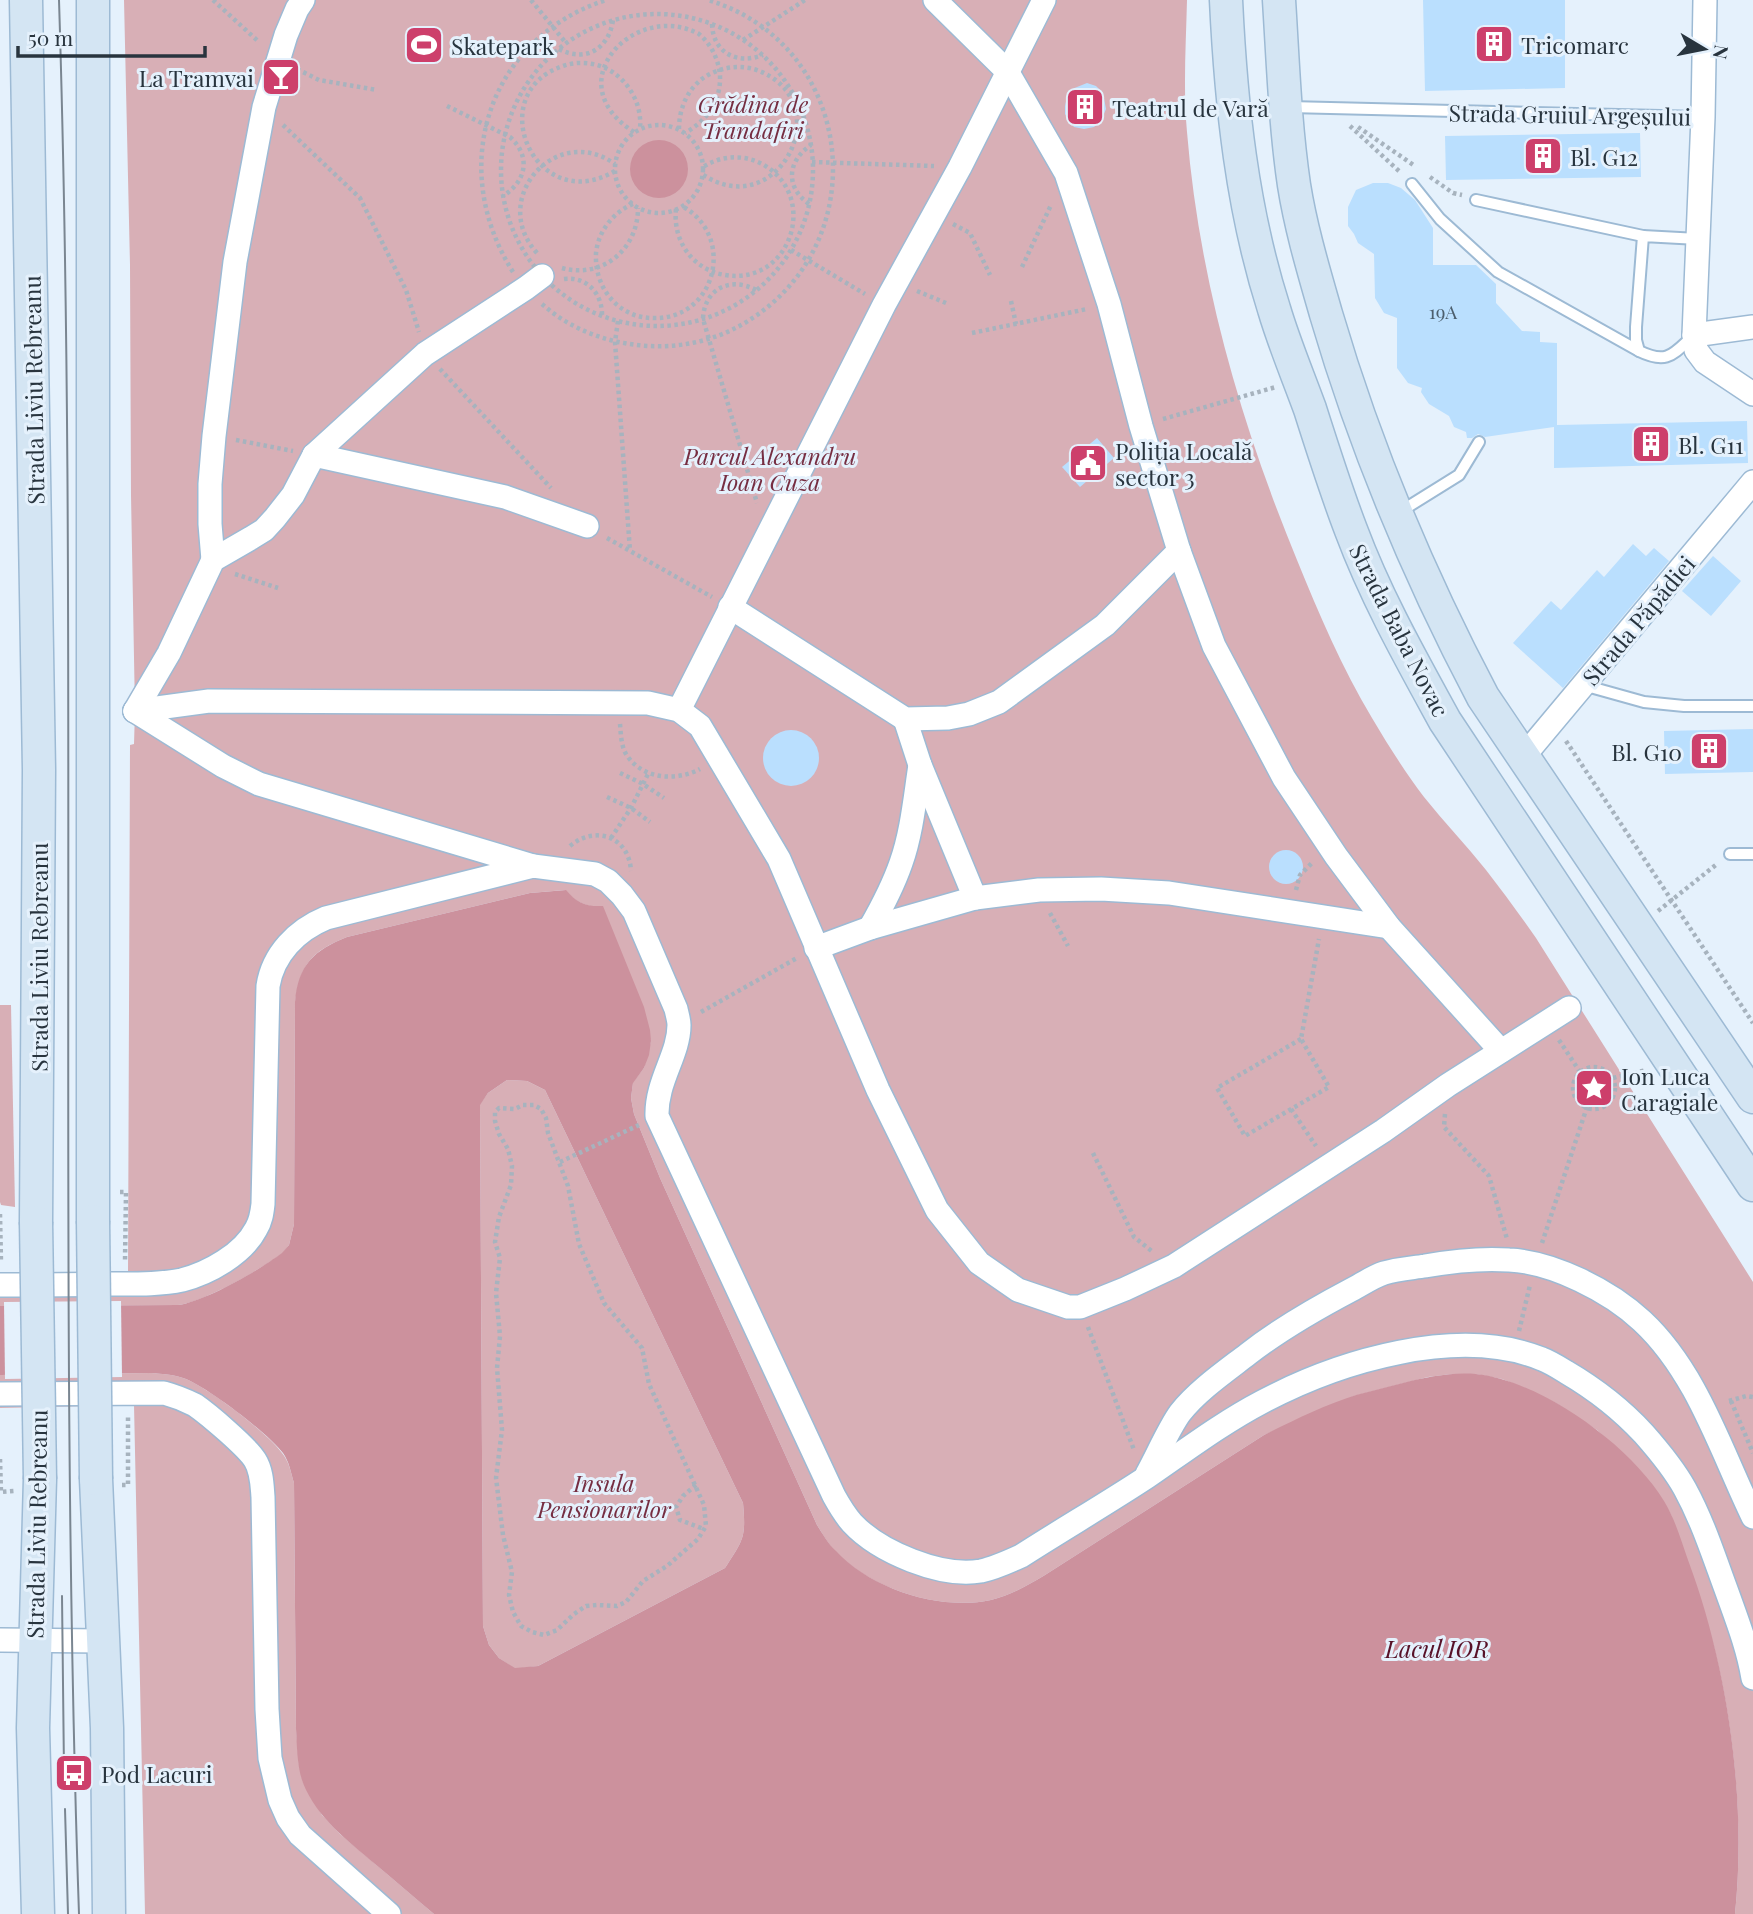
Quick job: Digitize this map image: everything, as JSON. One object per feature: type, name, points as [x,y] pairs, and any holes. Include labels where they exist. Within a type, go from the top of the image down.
[{"type":"main road","name":"Strada Liviu Rebreanu","points":[[26,0],[38,770],[36,1222],[40,1479],[33,1728],[38,1914]]},
{"type":"main road","points":[[93,0],[93,1221],[96,1479],[107,1728],[109,1914]]},
{"type":"main road","name":"Strada Baba Novac","points":[[1226,0],[1233,108],[1250,216],[1274,310],[1351,531],[1410,659],[1445,721],[1753,1185]]},
{"type":"main road","name":"Strada Baba Novac","points":[[1279,0],[1285,107],[1294,186],[1317,284],[1344,373],[1396,515],[1451,636],[1483,697],[1753,1097]]},
{"type":"street","points":[[135,711],[169,653],[212,563],[209,503],[214,436],[235,262],[264,107],[286,36],[303,0]]},
{"type":"street","points":[[935,0],[1007,71],[1066,173],[1109,304],[1141,425],[1179,551],[1214,646],[1284,778],[1336,856],[1389,927],[1500,1051]]},
{"type":"street","points":[[678,710],[884,305],[960,167],[1044,0]]},
{"type":"street","points":[[1703,117],[1705,0]]},
{"type":"street","name":"Strada Gruiul Argeșului","points":[[1694,335],[1703,117]]},
{"type":"street","points":[[212,563],[264,530],[293,495],[314,455],[425,354],[543,274]]},
{"type":"street","points":[[1753,327],[1694,335],[1696,350],[1705,362],[1753,394]]},
{"type":"street","points":[[314,455],[505,497],[587,526]]},
{"type":"street","name":"Strada Păpădiei","points":[[1523,757],[1753,482]]},
{"type":"street","points":[[730,607],[905,719],[948,718],[970,714],[999,702],[1105,625],[1179,551]]},
{"type":"street","points":[[135,711],[209,701],[622,702],[648,703],[678,710],[700,726],[779,859],[878,1090],[937,1210],[979,1263],[1018,1290],[1068,1307],[1080,1307],[1174,1266],[1569,1008]]},
{"type":"street","points":[[135,711],[223,766],[259,784],[533,866],[595,874],[608,881],[622,895],[634,911],[676,1009],[679,1024],[677,1040],[657,1101],[657,1116],[834,1496],[851,1522],[880,1545],[919,1563],[960,1571],[978,1571],[1000,1566],[1021,1556],[1145,1478],[1229,1421],[1311,1379],[1387,1354],[1434,1346],[1479,1346],[1514,1350],[1543,1359],[1599,1393],[1627,1416],[1663,1457],[1684,1488],[1707,1538],[1740,1630],[1753,1678]]},
{"type":"street","points":[[905,719],[920,765],[975,898]]},
{"type":"street","points":[[870,928],[902,861],[920,765]]},
{"type":"street","points":[[0,1285],[125,1284],[180,1280],[213,1267],[240,1249],[250,1240],[262,1216],[268,986],[276,960],[293,939],[326,918],[533,866]]},
{"type":"street","points":[[816,948],[870,928],[975,898],[1039,890],[1101,889],[1169,893],[1389,927]]},
{"type":"street","points":[[1145,1478],[1180,1413],[1214,1380],[1266,1340],[1315,1309],[1384,1273],[1458,1260],[1511,1260],[1535,1264],[1597,1289],[1640,1318],[1659,1337],[1706,1410],[1753,1517]]},
{"type":"street","points":[[0,1394],[164,1393],[197,1407],[247,1449],[259,1469],[263,1497],[269,1748],[280,1800],[300,1835],[389,1914]]},
{"type":"street","points":[[0,1640],[102,1641]]},
{"type":"lane","name":"Strada Gruiul Argeșului","points":[[1285,107],[1703,117]]},
{"type":"lane","points":[[1412,184],[1440,219],[1498,272],[1639,351],[1653,358],[1668,358],[1694,335]]},
{"type":"lane","points":[[1476,200],[1643,236],[1698,239]]},
{"type":"lane","points":[[1639,351],[1636,327],[1643,236]]},
{"type":"lane","points":[[1396,515],[1460,475],[1479,442]]},
{"type":"lane","points":[[1583,685],[1644,702],[1684,706],[1753,706]]},
{"type":"lane","points":[[1730,854],[1753,854]]},
{"type":"path","points":[[531,0],[566,43]]},
{"type":"path","points":[[606,0],[571,15],[529,47],[496,97],[486,126],[480,171],[485,208],[500,251],[516,277],[597,268],[616,258],[626,247],[636,227],[635,206]]},
{"type":"path","points":[[615,164],[596,155],[574,152],[552,159],[534,173],[521,200],[520,215],[527,239],[543,274],[548,309],[567,322],[594,335],[638,346],[690,343],[708,339],[740,326],[765,309],[792,283],[808,261],[827,216],[833,187],[834,164],[827,119],[812,85],[790,54],[763,28],[738,12],[708,0]]},
{"type":"path","points":[[743,40],[805,0]]},
{"type":"path","points":[[636,15],[661,17],[688,17],[712,24],[743,40],[763,55],[782,76],[805,123],[811,145],[812,182],[802,227],[770,277],[756,290],[728,309],[703,319],[685,324],[655,326],[602,317],[576,304],[543,274],[519,243],[508,217],[503,196],[501,165],[505,134],[514,106],[538,68],[566,43],[586,31],[613,20],[636,15]]},
{"type":"path","points":[[648,21],[661,17],[692,29],[704,38],[715,57],[720,80],[718,95],[703,121],[685,133]]},
{"type":"path","points":[[559,49],[572,55],[595,51],[606,41],[613,20]]},
{"type":"path","points":[[712,24],[713,35],[726,54],[744,60],[763,55]]},
{"type":"path","points":[[606,41],[614,43],[603,67],[601,83],[607,105],[620,123],[634,132]]},
{"type":"path","points":[[710,47],[717,43]]},
{"type":"path","points":[[580,55],[580,63]]},
{"type":"path","points":[[743,67],[744,60]]},
{"type":"path","points":[[615,171],[597,179],[575,181],[560,178],[541,166],[531,154],[523,133],[522,118],[530,94],[548,73],[561,66],[580,63],[603,67],[629,87],[638,107],[640,129]]},
{"type":"path","points":[[679,130],[680,115],[689,94],[698,82],[719,70],[743,67],[755,69],[781,85],[794,101],[797,127],[795,142],[790,155],[775,173],[762,181],[740,186],[717,182],[702,174]]},
{"type":"path","points":[[523,89],[530,94]]},
{"type":"path","points":[[447,106],[516,142],[524,163],[519,183],[503,196]]},
{"type":"path","points":[[264,107],[360,198],[406,290],[425,354],[551,488]]},
{"type":"path","points":[[1332,108],[1412,184]]},
{"type":"path","points":[[1332,108],[1453,192],[1476,200]]},
{"type":"path","points":[[663,124],[679,130],[685,133],[699,150],[703,167],[695,194],[679,208],[662,213],[635,206],[618,187],[615,164],[623,143],[640,129],[663,124]]},
{"type":"path","points":[[809,204],[795,190],[792,177],[797,159],[811,145]]},
{"type":"path","points":[[520,149],[527,146]]},
{"type":"path","points":[[790,155],[797,159]]},
{"type":"path","points":[[679,208],[676,228],[685,249],[694,260],[713,272],[736,276],[751,274],[765,268],[787,251],[793,225],[793,209],[788,192],[775,173],[759,163],[737,157],[715,161],[703,167]]},
{"type":"path","points":[[812,162],[960,167]]},
{"type":"path","points":[[1022,267],[1066,173]]},
{"type":"path","points":[[519,183],[526,186]]},
{"type":"path","points":[[788,192],[795,190]]},
{"type":"path","points":[[635,206],[615,215],[601,233],[597,247],[597,268],[604,289],[615,303],[627,312],[656,318],[679,314],[691,306],[702,295],[713,272],[714,252],[710,237],[698,218],[679,208]]},
{"type":"path","points":[[934,213],[970,233],[990,275]]},
{"type":"path","points":[[519,243],[527,239]]},
{"type":"path","points":[[787,251],[884,305]]},
{"type":"path","points":[[571,278],[572,271]]},
{"type":"path","points":[[543,274],[559,279],[571,278],[589,285],[601,303],[602,317]]},
{"type":"path","points":[[736,276],[736,284]]},
{"type":"path","points":[[898,280],[926,296],[946,303]]},
{"type":"path","points":[[756,290],[750,286],[736,284],[720,288],[708,299],[703,319],[768,537]]},
{"type":"path","points":[[597,294],[604,289]]},
{"type":"path","points":[[702,295],[708,299]]},
{"type":"path","points":[[1010,301],[1017,324]]},
{"type":"path","points":[[972,333],[1109,304]]},
{"type":"path","points":[[655,326],[656,318]]},
{"type":"path","points":[[618,321],[615,342],[630,552]]},
{"type":"path","points":[[1141,425],[1256,394],[1300,379]]},
{"type":"path","points":[[214,436],[314,455]]},
{"type":"path","points":[[587,526],[730,607]]},
{"type":"path","points":[[212,563],[278,587]]},
{"type":"path","points":[[622,702],[620,724],[623,746],[628,757],[649,772],[669,778],[679,777],[704,767],[719,755]]},
{"type":"path","points":[[1553,721],[1753,1023]]},
{"type":"path","points":[[560,869],[561,859],[577,840],[600,835],[611,838],[631,808],[649,772]]},
{"type":"path","points":[[620,773],[664,798]]},
{"type":"path","points":[[607,797],[631,808],[650,822]]},
{"type":"path","points":[[1638,926],[1730,854]]},
{"type":"path","points":[[1296,913],[1295,893],[1300,875],[1313,862],[1336,856]]},
{"type":"path","points":[[1039,890],[1068,946]]},
{"type":"path","points":[[1301,1039],[1217,1087],[1245,1136],[1329,1087],[1301,1039],[1322,917]]},
{"type":"path","points":[[679,1024],[816,948]]},
{"type":"path","points":[[1547,1021],[1580,1072]]},
{"type":"path","points":[[1598,1067],[1613,1078],[1614,1092],[1607,1104],[1594,1109],[1587,1107],[1576,1099],[1573,1092],[1575,1078],[1580,1072],[1598,1067]]},
{"type":"path","points":[[1448,1085],[1444,1127],[1489,1176],[1511,1260]]},
{"type":"path","points":[[534,1105],[541,1109],[546,1118],[548,1133],[568,1185],[579,1244],[604,1303],[642,1348],[649,1384],[695,1485],[704,1505],[706,1526],[698,1539],[667,1566],[643,1581],[626,1602],[586,1606],[557,1630],[544,1634],[521,1626],[513,1612],[509,1595],[512,1572],[503,1535],[496,1478],[502,1430],[497,1378],[500,1336],[496,1293],[500,1258],[495,1242],[499,1217],[511,1185],[512,1166],[508,1149],[495,1121],[495,1112],[499,1108],[534,1105]]},
{"type":"path","points":[[1514,1350],[1535,1264],[1587,1107]]},
{"type":"path","points":[[1291,1109],[1329,1165]]},
{"type":"path","points":[[560,1162],[640,1125]]},
{"type":"path","points":[[1093,1153],[1133,1237],[1174,1266]]},
{"type":"path","points":[[125,1284],[126,1192]]},
{"type":"path","points":[[0,1214],[0,1285]]},
{"type":"path","points":[[1080,1307],[1145,1478]]},
{"type":"path","points":[[128,1393],[128,1485]]},
{"type":"path","points":[[1731,1401],[1753,1452]]},
{"type":"path","points":[[0,1459],[1,1492]]},
{"type":"path","points":[[695,1485],[676,1507],[680,1520],[704,1529]]},
{"type":"green space","name":"Parcul Alexandru Ioan Cuza","points":[[124,0],[1187,0],[1187,132],[1201,242],[1212,297],[1258,457],[1322,621],[1361,699],[1397,758],[1424,797],[1486,870],[1536,938],[1753,1282],[1753,1914],[1735,1914],[1738,1814],[1727,1712],[1710,1631],[1671,1515],[1662,1499],[1633,1463],[1597,1430],[1556,1403],[1502,1379],[1476,1374],[1451,1374],[1428,1377],[1354,1396],[1264,1435],[1045,1575],[1019,1590],[991,1600],[950,1602],[908,1594],[868,1577],[851,1565],[833,1549],[817,1525],[660,1178],[634,1114],[631,1098],[633,1082],[644,1068],[651,1041],[594,907],[578,901],[565,890],[530,893],[347,937],[324,948],[309,961],[300,978],[295,1002],[294,1224],[289,1245],[283,1253],[247,1276],[203,1298],[178,1305],[0,1306],[0,1276],[128,1274],[130,745],[134,744],[135,711]]},
{"type":"green space","points":[[0,1005],[11,1005],[15,1207],[1,1205],[0,1202]]},
{"type":"green space","name":"Insula Pensionarilor","points":[[507,1080],[527,1081],[545,1090],[743,1503],[744,1523],[740,1544],[725,1568],[538,1666],[515,1669],[499,1658],[489,1645],[483,1626],[480,1104],[488,1093]]},
{"type":"green space","points":[[151,1373],[179,1377],[206,1390],[264,1434],[282,1453],[290,1467],[294,1483],[296,1729],[303,1782],[322,1815],[340,1834],[434,1914],[145,1914],[134,1405],[0,1408],[0,1375]]},
{"type":"water","points":[[653,140],[665,140],[680,148],[688,163],[688,175],[680,190],[665,198],[653,198],[638,190],[630,175],[630,163],[638,148]]},
{"type":"water","name":"Lacul IOR","points":[[566,890],[582,903],[603,906],[644,1007],[650,1030],[649,1055],[644,1068],[633,1083],[631,1098],[634,1114],[660,1178],[817,1525],[830,1545],[851,1564],[887,1586],[908,1594],[950,1602],[991,1600],[1019,1590],[1045,1575],[1264,1435],[1333,1403],[1403,1383],[1448,1374],[1476,1374],[1502,1379],[1528,1389],[1556,1402],[1607,1438],[1649,1480],[1675,1522],[1714,1644],[1731,1734],[1738,1826],[1735,1914],[434,1914],[354,1847],[316,1807],[303,1783],[300,1770],[296,1729],[294,1483],[283,1453],[265,1434],[236,1411],[193,1382],[179,1377],[151,1373],[0,1375],[0,1306],[178,1305],[217,1291],[282,1253],[289,1245],[294,1224],[295,1002],[300,978],[310,960],[325,947],[347,937],[530,893]],"holes":[[[507,1080],[527,1081],[545,1090],[743,1503],[744,1531],[740,1544],[725,1568],[538,1666],[515,1668],[499,1658],[489,1645],[483,1626],[480,1105],[488,1093]]]},
{"type":"pier","points":[[121,1301],[122,1377],[5,1379],[4,1302]]},
{"type":"building","name":"Tricomarc","points":[[1423,0],[1565,0],[1565,88],[1425,91]]},
{"type":"building","name":"Teatrul de Vară","points":[[1087,83],[1096,86],[1103,93],[1106,109],[1101,121],[1094,127],[1084,129],[1074,127],[1069,121],[1065,106],[1072,89]]},
{"type":"building","name":"Bl. G12","points":[[1640,133],[1641,177],[1446,180],[1445,136]]},
{"type":"building","points":[[1373,183],[1388,183],[1401,188],[1415,200],[1433,228],[1433,265],[1476,265],[1496,284],[1496,303],[1522,331],[1540,332],[1540,342],[1557,343],[1557,425],[1747,421],[1748,463],[1554,468],[1554,427],[1485,437],[1478,434],[1467,438],[1466,432],[1454,427],[1449,416],[1429,404],[1421,392],[1422,388],[1408,383],[1397,368],[1397,318],[1384,313],[1375,298],[1374,254],[1358,243],[1348,226],[1348,207],[1356,190]]},
{"type":"building","name":"Poliția Locală sector 3","points":[[1097,438],[1114,458],[1080,487],[1062,467]]},
{"type":"building","points":[[1633,544],[1646,556],[1654,548],[1669,561],[1563,688],[1513,643],[1551,601],[1561,610],[1597,570],[1604,577]]},
{"type":"building","points":[[1713,556],[1741,581],[1711,616],[1682,591]]},
{"type":"building","name":"Bl. G10","points":[[1753,729],[1753,772],[1665,774],[1664,731]]},
{"type":"building","points":[[791,730],[802,732],[811,738],[817,747],[817,769],[811,778],[802,784],[791,786],[780,784],[771,778],[765,769],[763,758],[765,747],[771,738],[780,732]]},
{"type":"building","points":[[1286,850],[1298,855],[1303,867],[1298,879],[1286,884],[1274,879],[1269,867],[1274,855]]},
{"type":"tram line","points":[[59,0],[67,478],[69,1436],[79,1914]]},
{"type":"tram line","points":[[62,1596],[64,1771]]},
{"type":"tram line","points":[[65,1809],[68,1914]]},
{"type":"place","name":"Tricomarc","points":[[1494,44]]},
{"type":"place","name":"Skatepark","points":[[424,45]]},
{"type":"place","name":"La Tramvai","points":[[281,77]]},
{"type":"place","name":"Teatrul de Vară","points":[[1085,107]]},
{"type":"place","name":"Bl. G12","points":[[1543,156]]},
{"type":"place","name":"Bl. G11","points":[[1651,444]]},
{"type":"place","name":"Poliția Locală sector 3","points":[[1088,463]]},
{"type":"place","name":"Bl. G10","points":[[1709,751]]},
{"type":"place","name":"Ion Luca Caragiale","points":[[1594,1088]]},
{"type":"place","name":"Pod Lacuri","points":[[74,1773]]},
{"type":"park label","name":"Grădina de Trandafiri","points":[[753,116]]}]
